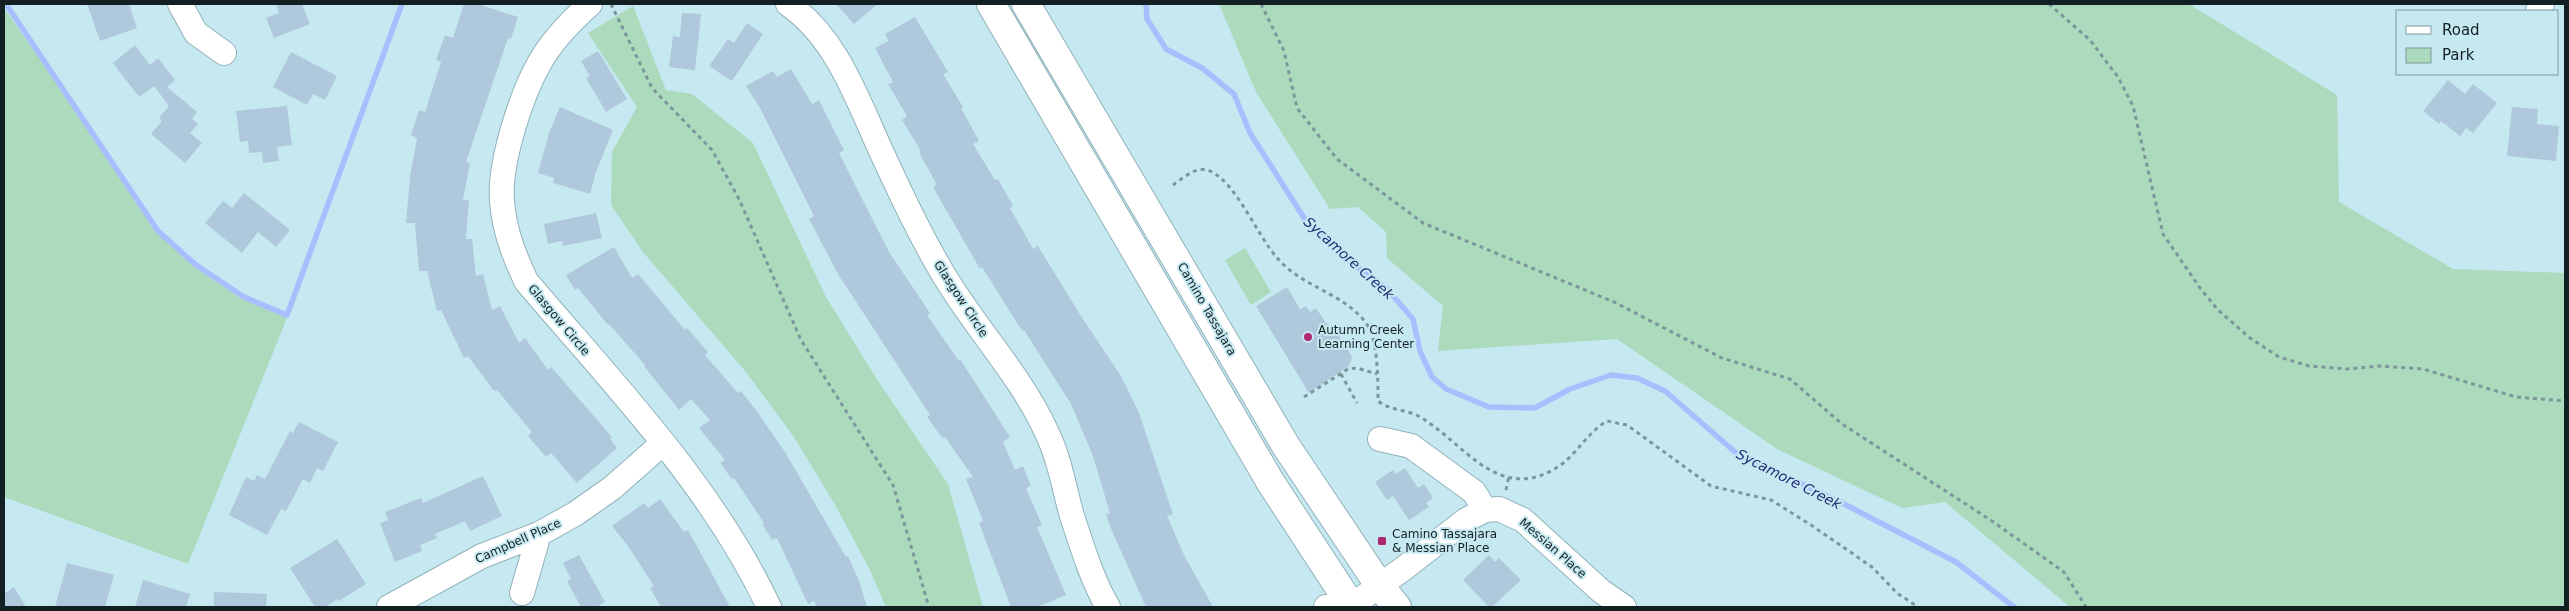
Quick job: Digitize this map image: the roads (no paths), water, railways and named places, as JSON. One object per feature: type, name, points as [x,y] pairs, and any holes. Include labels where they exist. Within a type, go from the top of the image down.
[{"type":"main road","points":[[991,4],[1345,607]]},
{"type":"main road","name":"Camino Tassajara","points":[[1026,4],[1286,446],[1379,585],[1398,607]]},
{"type":"street","points":[[180,4],[196,33],[224,53]]},
{"type":"street","name":"Glasgow Circle","points":[[590,4],[564,29],[540,62],[521,104],[506,154],[502,200],[509,244],[526,281],[709,501],[750,566],[770,607]]},
{"type":"street","name":"Glasgow Circle","points":[[788,4],[804,15],[822,35],[844,70],[904,203],[942,273],[1034,408],[1058,460],[1072,516],[1100,594],[1108,607]]},
{"type":"street","points":[[1345,607],[1403,569],[1466,520],[1485,510],[1474,492],[1411,446],[1380,439]]},
{"type":"street","name":"Campbell Place","points":[[388,607],[482,556],[539,534],[575,514],[612,488],[663,444]]},
{"type":"street","name":"Messian Place","points":[[1485,510],[1499,509],[1523,520],[1601,590],[1624,607]]},
{"type":"street","points":[[522,593],[539,534]]},
{"type":"waterway","points":[[6,4],[158,231],[196,265],[244,297],[287,315],[402,4]]},
{"type":"waterway","name":"Sycamore Creek","points":[[1146,4],[1147,19],[1166,49],[1202,68],[1234,94],[1250,133],[1306,221],[1349,261],[1387,289],[1413,319],[1420,351],[1432,377],[1446,389],[1489,407],[1535,408],[1570,389],[1611,375],[1637,378],[1665,391],[1735,452],[1848,506],[1956,562],[2014,607]]},
{"type":"place","name":"Autumn Creek Learning Center","points":[[1308,337]]},
{"type":"place","name":"Camino Tassajara & Messian Place","points":[[1382,541]]}]
